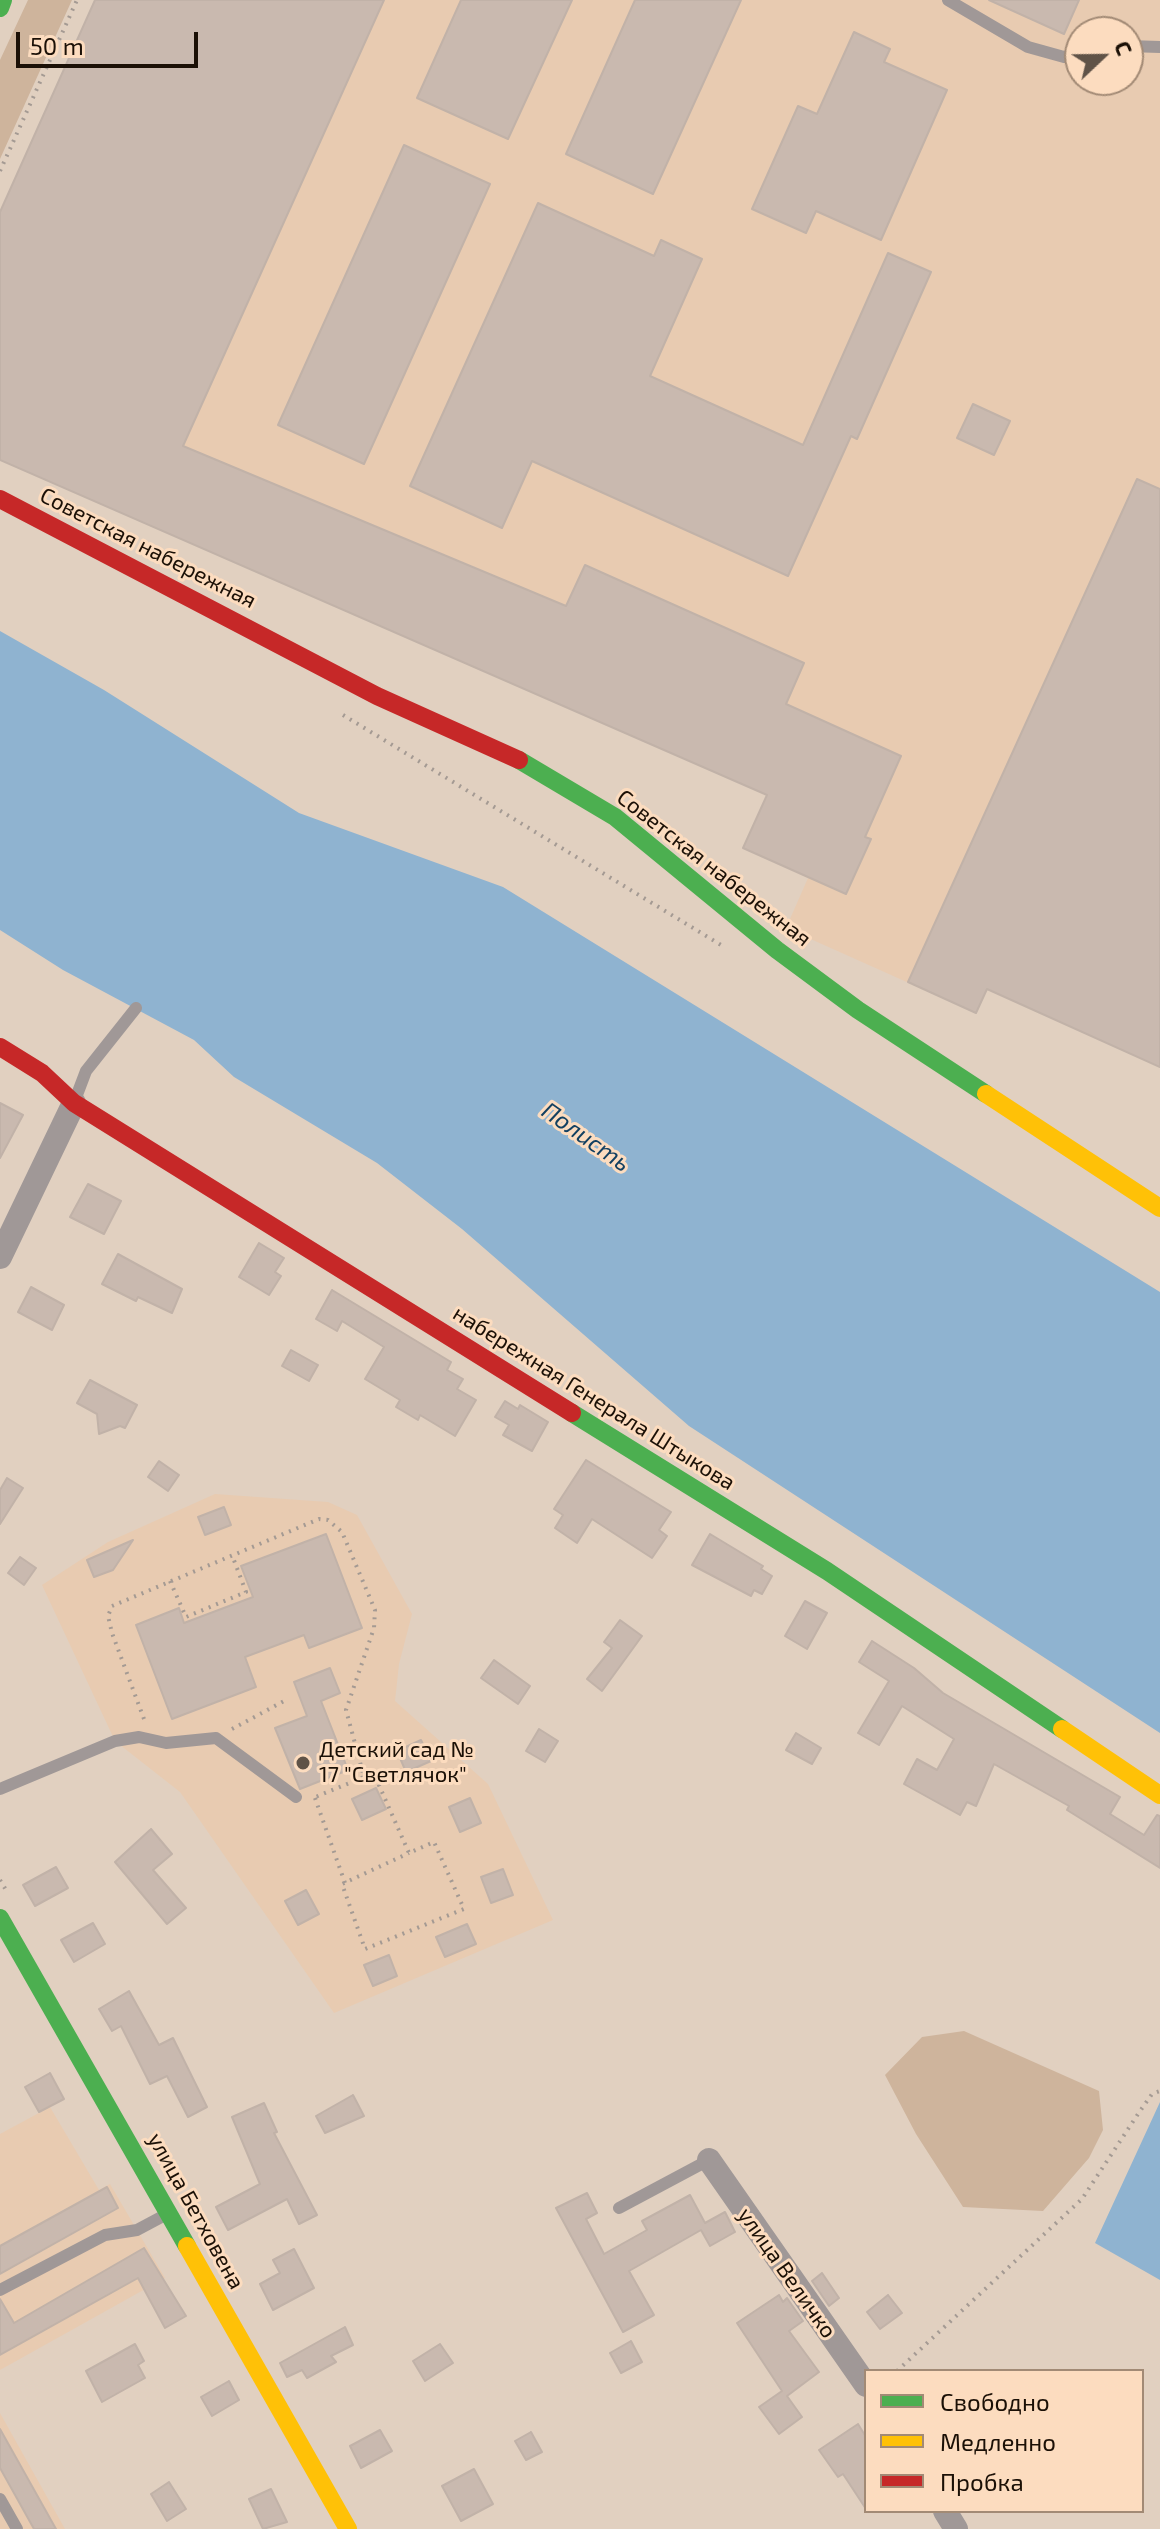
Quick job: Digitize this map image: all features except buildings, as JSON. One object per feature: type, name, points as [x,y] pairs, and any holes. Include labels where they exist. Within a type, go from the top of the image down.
[{"type":"street","points":[[0,8],[3,0]]},
{"type":"street","name":"Советская набережная","points":[[0,499],[377,696],[521,761],[615,817],[777,950],[858,1010],[1160,1208]]},
{"type":"street","name":"набережная Генерала Штыкова","points":[[0,1047],[42,1073],[74,1103],[827,1571],[1160,1795]]},
{"type":"street","points":[[0,1257],[74,1103]]},
{"type":"street","name":"улица Бетховена","points":[[0,1918],[348,2529]]},
{"type":"street","name":"улица Величко","points":[[709,2160],[864,2382]]},
{"type":"lane","points":[[948,0],[1028,47],[1064,57]]},
{"type":"lane","points":[[74,1103],[86,1071],[136,1008]]},
{"type":"lane","points":[[0,1789],[115,1741],[139,1737],[166,1743],[216,1738],[296,1797]]},
{"type":"lane","points":[[619,2208],[709,2160]]},
{"type":"lane","points":[[0,2290],[105,2235],[137,2230],[170,2212]]},
{"type":"lane","points":[[0,2499],[17,2529]]},
{"type":"path","points":[[0,171],[77,0]]},
{"type":"path","points":[[339,713],[732,953]]},
{"type":"path","points":[[151,1740],[108,1616],[112,1606],[319,1519],[328,1520],[342,1532],[375,1610],[374,1628],[346,1710],[364,1777]]},
{"type":"path","points":[[170,1581],[186,1617],[246,1592],[232,1555]]},
{"type":"path","points":[[216,1738],[286,1700]]},
{"type":"path","points":[[296,1797],[315,1798],[364,1777],[378,1783],[409,1853]]},
{"type":"path","points":[[315,1798],[345,1883]]},
{"type":"path","points":[[434,1842],[464,1909],[365,1949],[342,1884],[409,1853],[434,1842]]},
{"type":"path","points":[[899,2369],[1082,2199],[1152,2094],[1160,2091]]},
{"type":"shaded area","points":[[28,0],[72,0],[0,159],[0,60]]},
{"type":"shaded area","points":[[95,0],[1160,0],[1160,1067],[987,989],[976,1013],[786,928],[808,878],[743,848],[767,794],[0,460]]},
{"type":"shaded area","name":"Детский сад № 17 \"Светлячок\"","points":[[215,1494],[328,1502],[357,1515],[412,1614],[399,1664],[395,1701],[488,1784],[553,1920],[334,2013],[180,1792],[115,1741],[42,1585],[108,1542]]},
{"type":"shaded area","points":[[964,2031],[1099,2091],[1103,2130],[1089,2158],[1043,2211],[963,2207],[916,2134],[885,2075],[922,2037]]},
{"type":"shaded area","points":[[50,2107],[99,2190],[110,2184],[165,2278],[0,2370],[0,2134]]},
{"type":"shaded area","points":[[0,2413],[65,2529],[0,2529]]},
{"type":"water","name":"Полисть","points":[[0,631],[104,690],[299,813],[503,887],[1160,1292],[1160,1733],[689,1426],[462,1229],[377,1163],[234,1077],[194,1040],[63,970],[0,930]]},
{"type":"water","points":[[1160,2102],[1160,2280],[1095,2243]]},
{"type":"traffic: fast","points":[[0,8],[3,0]]},
{"type":"traffic: fast","points":[[519,760],[615,817],[777,950],[858,1010],[986,1094]]},
{"type":"traffic: fast","points":[[572,1413],[827,1571],[1062,1729]]},
{"type":"traffic: fast","points":[[0,1918],[187,2246]]},
{"type":"traffic: slow","points":[[986,1094],[1160,1208]]},
{"type":"traffic: slow","points":[[1062,1729],[1160,1795]]},
{"type":"traffic: slow","points":[[187,2246],[348,2529]]},
{"type":"traffic: jam","points":[[0,499],[377,696],[519,760]]},
{"type":"traffic: jam","points":[[0,1047],[42,1073],[74,1103],[572,1413]]},
{"type":"place","name":"Детский сад № 17 \"Светлячок\"","points":[[303,1763]]}]
